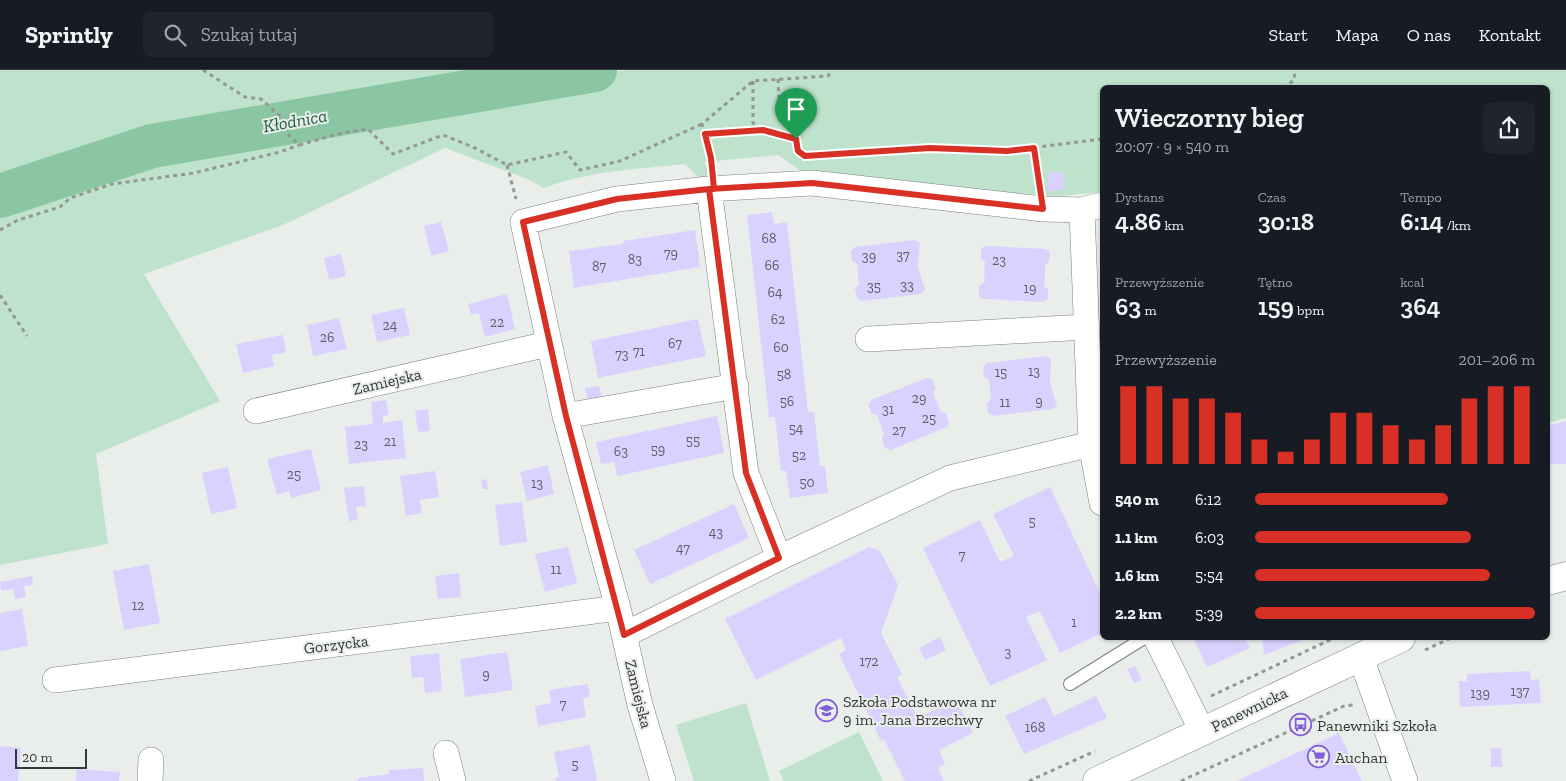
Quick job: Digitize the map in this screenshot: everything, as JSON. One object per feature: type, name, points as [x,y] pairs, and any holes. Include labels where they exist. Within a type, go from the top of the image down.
[{"type":"street","points":[[523,222],[617,199],[711,189],[812,183],[1043,209],[1092,208],[1087,327],[1091,444],[1100,491]]},
{"type":"street","points":[[711,189],[746,473],[779,558]]},
{"type":"street","name":"Zamiejska","points":[[523,222],[548,344],[566,416],[618,608],[640,705],[663,781]]},
{"type":"street","points":[[868,339],[1087,327]]},
{"type":"street","name":"Zamiejska","points":[[256,411],[548,344]]},
{"type":"street","points":[[566,416],[736,386]]},
{"type":"street","points":[[624,635],[779,558],[950,478],[1091,444]]},
{"type":"street","points":[[1550,580],[1566,576]]},
{"type":"street","name":"Gorzycka","points":[[55,680],[618,608]]},
{"type":"street","points":[[1157,640],[1202,731]]},
{"type":"street","name":"Panewnicka","points":[[1104,779],[1202,731],[1360,658],[1412,644]]},
{"type":"street","points":[[1360,658],[1405,781]]},
{"type":"street","points":[[446,753],[453,781]]},
{"type":"lane","points":[[1070,684],[1141,640]]},
{"type":"path","points":[[203,70],[245,97],[260,99],[281,117],[284,129],[299,145]]},
{"type":"path","points":[[0,230],[18,220],[60,207],[70,198],[112,184],[194,172],[280,152],[342,133],[368,129],[393,154],[443,135],[473,147],[507,165],[566,152],[580,170],[620,161],[702,124],[754,81],[828,76],[832,70]]},
{"type":"path","points":[[1288,85],[1294,80],[1295,70]]},
{"type":"path","points":[[778,79],[780,120],[796,136],[798,151],[805,156],[930,148],[1007,151],[1100,140]]},
{"type":"path","points":[[754,81],[753,123],[763,130]]},
{"type":"path","points":[[702,124],[711,158],[711,189]]},
{"type":"path","points":[[705,134],[763,130],[796,139]]},
{"type":"path","points":[[1034,148],[1043,209]]},
{"type":"path","points":[[811,156],[812,183]]},
{"type":"path","points":[[507,165],[523,222]]},
{"type":"path","points":[[0,296],[27,336]]},
{"type":"path","points":[[1412,644],[1438,640]]},
{"type":"path","points":[[1181,781],[1344,706],[1356,704],[1374,696]]},
{"type":"green space","points":[[0,70],[561,70],[153,139],[0,189]]},
{"type":"green space","points":[[624,70],[1566,70],[1566,418],[1550,422],[1550,85],[1100,85],[1100,192],[1057,196],[943,188],[801,171],[778,155],[704,162],[710,172],[709,179],[702,181],[685,164],[596,174],[544,188],[525,178],[445,148],[283,225],[144,274],[220,401],[96,454],[108,544],[0,565],[0,200],[152,151]]},
{"type":"green space","points":[[746,703],[770,781],[694,781],[676,725]]},
{"type":"green space","points":[[859,732],[883,781],[784,781],[779,771]]},
{"type":"building","points":[[1063,172],[1064,190],[1048,191],[1047,173]]},
{"type":"building","points":[[772,212],[774,224],[787,222],[808,412],[814,412],[820,466],[825,466],[828,493],[790,498],[786,471],[781,471],[775,417],[769,417],[747,215]]},
{"type":"building","points":[[441,222],[449,251],[431,256],[424,226]]},
{"type":"building","points":[[695,230],[700,267],[574,288],[569,251],[623,244],[623,241]]},
{"type":"building","points":[[915,240],[920,243],[918,267],[925,290],[921,294],[861,301],[857,298],[855,288],[859,284],[857,264],[852,261],[851,251],[855,247]]},
{"type":"building","points":[[986,246],[1046,249],[1050,252],[1049,262],[1045,265],[1044,286],[1048,289],[1048,299],[1043,302],[983,299],[979,296],[979,286],[984,283],[985,262],[981,259],[981,249]]},
{"type":"building","points":[[341,254],[346,276],[329,280],[324,258]]},
{"type":"building","points":[[507,294],[515,329],[485,337],[479,313],[471,315],[468,304]]},
{"type":"building","points":[[404,308],[410,335],[377,342],[371,315]]},
{"type":"building","points":[[339,318],[347,349],[313,356],[307,325]]},
{"type":"building","points":[[698,319],[706,356],[598,378],[591,341]]},
{"type":"building","points":[[283,335],[286,352],[272,355],[274,366],[243,373],[236,344]]},
{"type":"building","points":[[1047,356],[1051,359],[1050,383],[1057,406],[1053,409],[993,416],[988,413],[987,403],[991,400],[989,379],[984,377],[983,367],[987,363]]},
{"type":"building","points":[[927,378],[932,379],[936,389],[933,393],[941,412],[946,413],[949,423],[947,427],[891,450],[885,448],[882,439],[884,434],[877,415],[872,414],[868,405],[871,400]]},
{"type":"building","points":[[599,386],[602,399],[588,401],[585,388]]},
{"type":"building","points":[[386,400],[389,415],[383,416],[383,423],[402,420],[406,458],[349,464],[345,427],[373,424],[371,402]]},
{"type":"building","points":[[428,409],[430,431],[418,432],[415,411]]},
{"type":"building","points":[[717,416],[724,453],[617,476],[614,462],[601,464],[596,442]]},
{"type":"building","points":[[1566,421],[1566,464],[1550,464],[1550,425]]},
{"type":"building","points":[[311,449],[321,490],[291,498],[289,491],[277,495],[267,459]]},
{"type":"building","points":[[548,465],[554,494],[527,501],[520,472]]},
{"type":"building","points":[[228,467],[237,508],[211,514],[202,473]]},
{"type":"building","points":[[435,471],[439,497],[420,500],[422,513],[406,516],[400,476]]},
{"type":"building","points":[[486,479],[488,489],[483,489],[481,480]]},
{"type":"building","points":[[364,486],[366,506],[356,507],[358,520],[349,521],[344,488]]},
{"type":"building","points":[[1050,487],[1100,593],[1100,634],[1060,653],[1040,611],[1026,617],[1047,660],[990,686],[923,548],[980,520],[1000,562],[1014,556],[993,514]]},
{"type":"building","points":[[522,502],[527,542],[500,546],[495,505]]},
{"type":"building","points":[[734,504],[749,538],[650,584],[634,550]]},
{"type":"building","points":[[568,547],[577,583],[545,592],[535,554]]},
{"type":"building","points":[[869,547],[880,551],[898,585],[881,633],[902,674],[897,677],[918,718],[956,699],[973,733],[939,750],[945,764],[938,768],[944,781],[905,781],[884,739],[881,741],[839,654],[846,650],[841,638],[756,680],[725,619]]},
{"type":"building","points":[[149,564],[160,623],[124,630],[113,571]]},
{"type":"building","points":[[459,573],[461,597],[438,599],[435,576]]},
{"type":"building","points":[[32,576],[33,585],[24,586],[26,597],[15,599],[13,589],[1,591],[0,582]]},
{"type":"building","points":[[22,609],[28,646],[0,651],[0,613]]},
{"type":"building","points":[[940,637],[946,650],[925,660],[919,648]]},
{"type":"building","points":[[1194,640],[1246,640],[1250,648],[1207,667]]},
{"type":"building","points":[[1262,640],[1303,640],[1264,655]]},
{"type":"building","points":[[507,652],[513,690],[465,697],[460,659]]},
{"type":"building","points":[[439,653],[442,691],[425,693],[423,677],[412,678],[410,656]]},
{"type":"building","points":[[1135,666],[1142,680],[1134,683],[1127,669]]},
{"type":"building","points":[[1530,671],[1531,680],[1539,679],[1541,703],[1460,707],[1459,681],[1467,681],[1467,674]]},
{"type":"building","points":[[588,684],[590,697],[583,698],[586,717],[538,726],[535,706],[551,703],[549,690]]},
{"type":"building","points":[[1096,696],[1107,718],[1024,754],[1005,716],[1045,697],[1054,716]]},
{"type":"building","name":"Auchan","points":[[1339,733],[1362,781],[1237,781]]},
{"type":"building","points":[[590,745],[597,781],[556,781],[555,778],[559,777],[554,752]]},
{"type":"building","points":[[0,746],[21,748],[18,781],[0,781]]},
{"type":"building","points":[[1491,748],[1501,748],[1502,767],[1491,767]]},
{"type":"building","points":[[423,768],[424,781],[358,781],[358,778],[389,774],[389,770]]},
{"type":"building","points":[[77,769],[120,772],[119,781],[76,781]]},
{"type":"waterway","name":"Kłodnica","points":[[0,196],[152,146],[595,70]]},
{"type":"place","name":"Szkoła Podstawowa nr 9 im. Jana Brzechwy","points":[[827,710]]},
{"type":"place","name":"Panewniki Szkoła","points":[[1301,725]]},
{"type":"place","name":"Auchan","points":[[1319,757]]},
{"type":"route","points":[[796,139],[763,130],[705,134],[711,158],[714,189],[709,189],[617,199],[523,222],[548,344],[624,635],[779,558],[746,473],[709,189],[812,183],[1043,209],[1034,148],[1007,151],[930,148],[805,156],[798,151],[796,139]]}]
